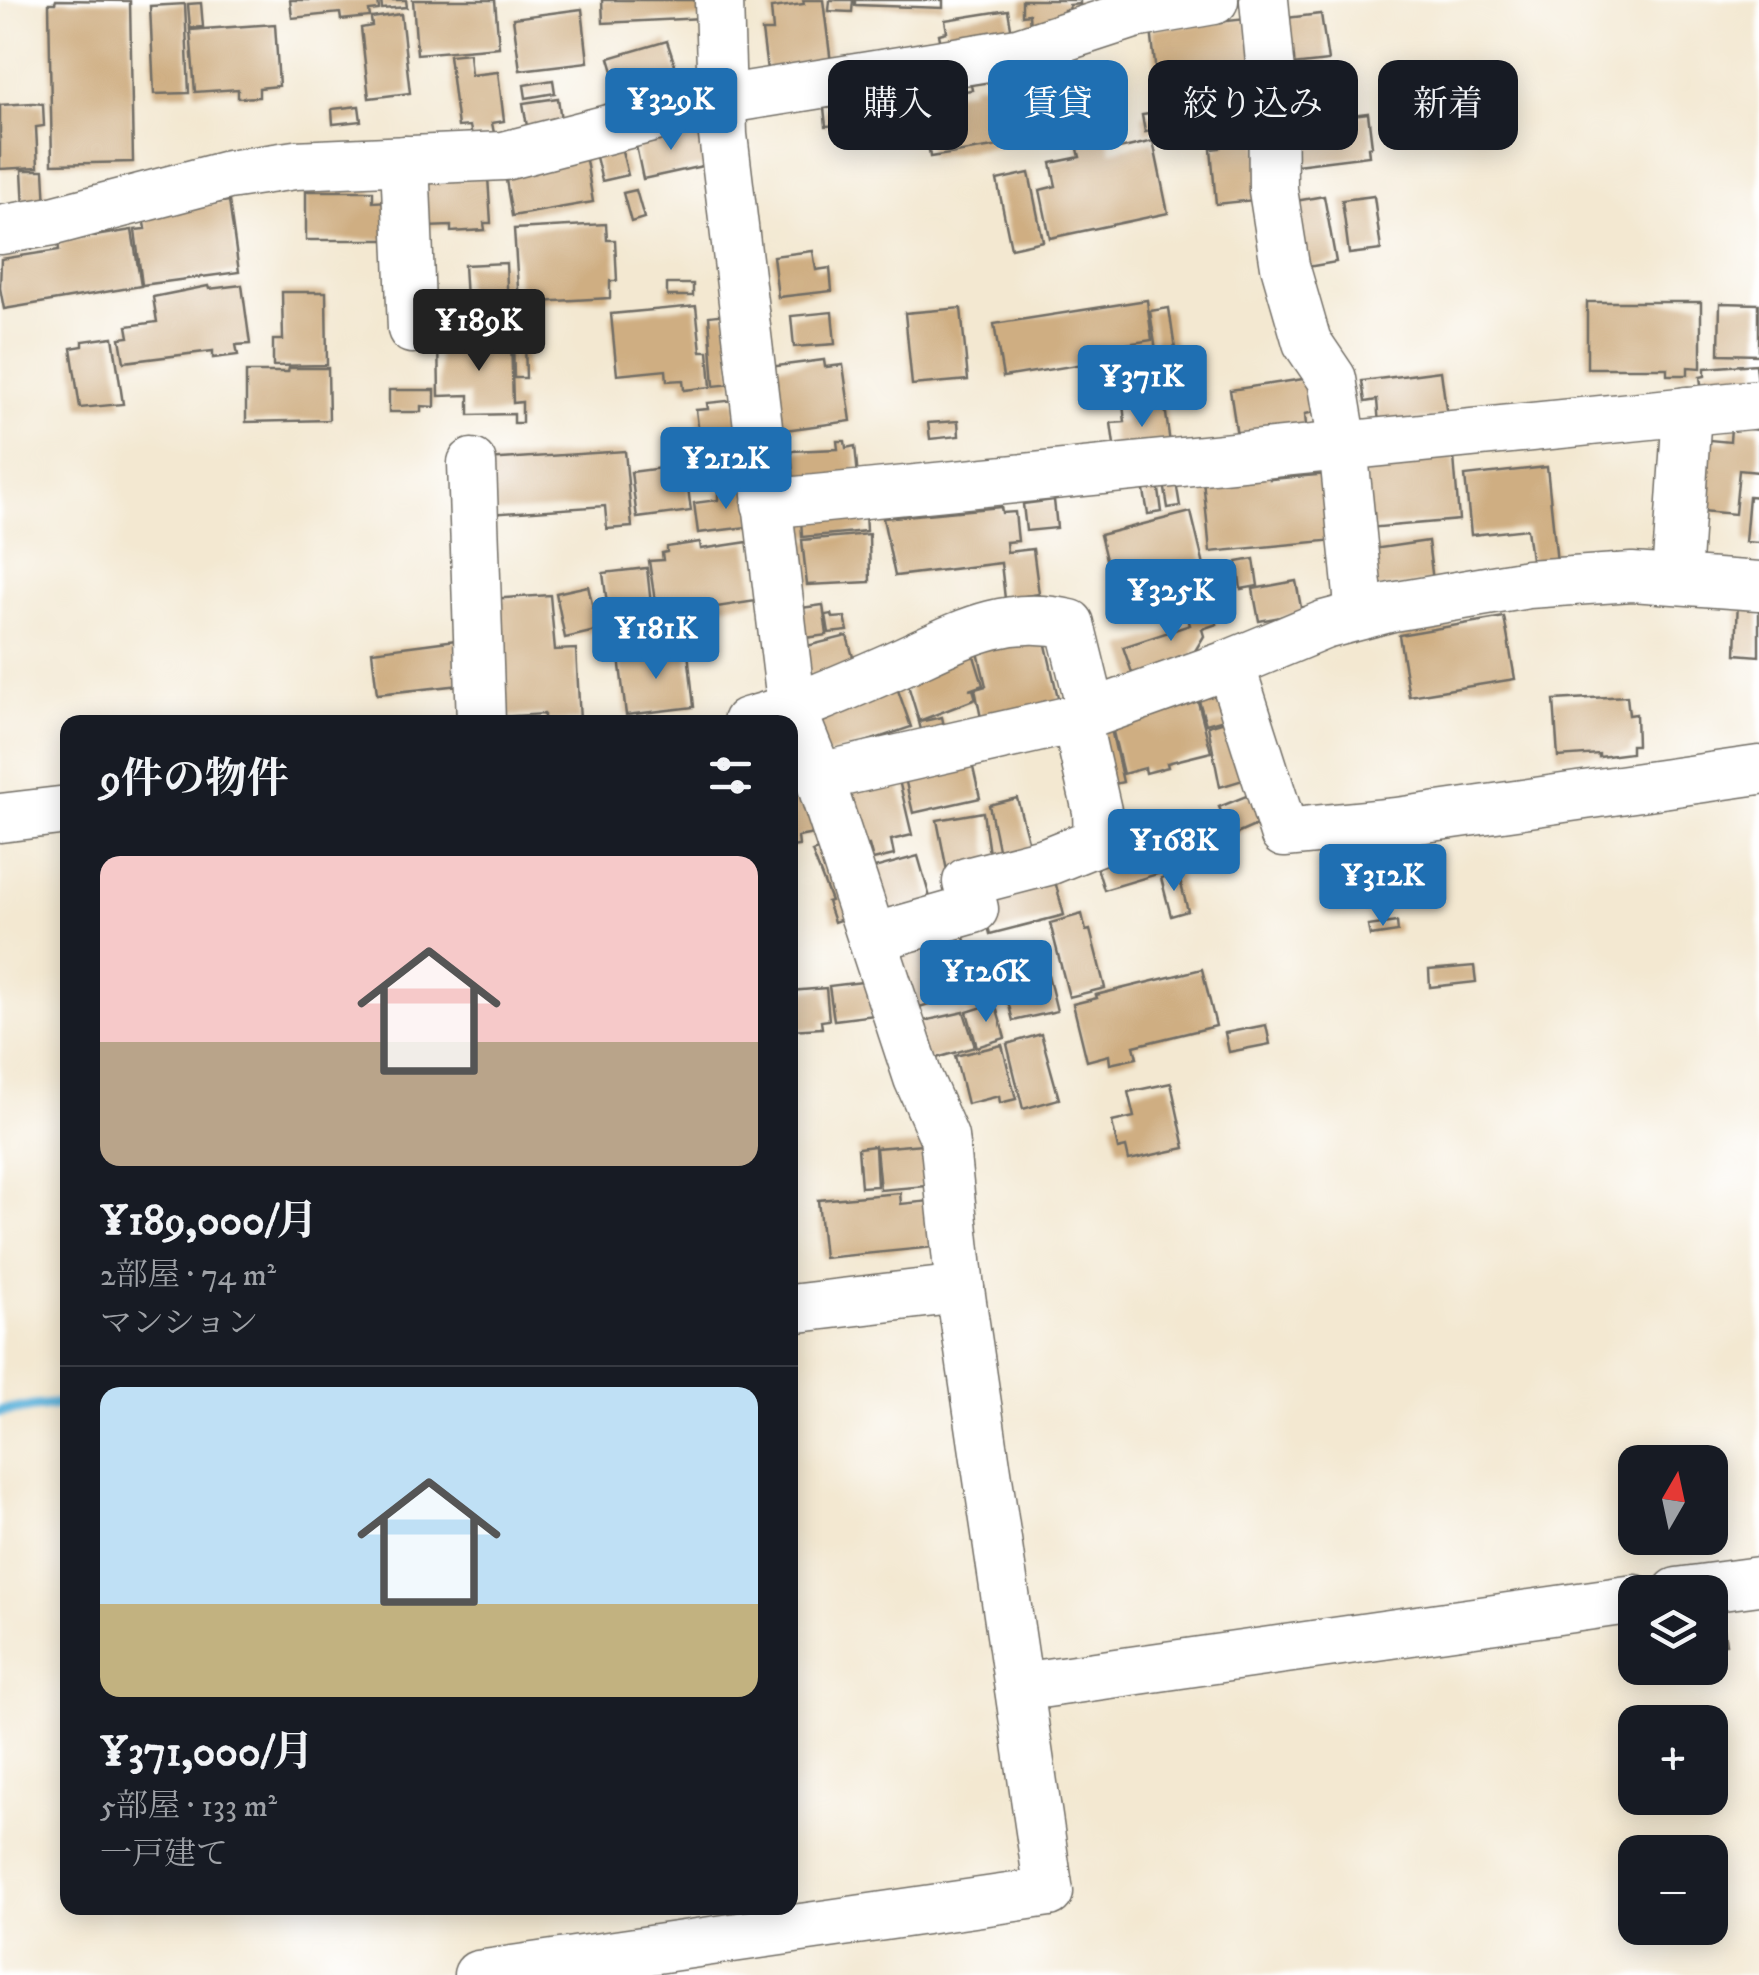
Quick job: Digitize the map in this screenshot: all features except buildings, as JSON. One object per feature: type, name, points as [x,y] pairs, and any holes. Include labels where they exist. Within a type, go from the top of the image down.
[{"type":"street","points":[[719,0],[720,100],[766,504],[770,715]]},
{"type":"street","points":[[0,230],[53,221],[228,175],[295,165],[504,156],[720,100],[1018,52],[1134,14],[1214,0]]},
{"type":"street","points":[[1264,0],[1272,83],[1273,190],[1284,266],[1307,342],[1332,379],[1343,445],[1360,615]]},
{"type":"street","points":[[405,160],[412,329]]},
{"type":"street","points":[[766,504],[1759,404]]},
{"type":"street","points":[[1676,578],[1686,411]]},
{"type":"street","points":[[472,463],[481,715]]},
{"type":"street","points":[[819,776],[1084,716],[1360,615],[1528,584],[1676,578],[1759,586]]},
{"type":"street","points":[[772,715],[967,632],[1006,620],[1045,618],[1070,624],[1098,841],[1048,862],[968,882],[974,910],[872,938]]},
{"type":"street","points":[[1230,664],[1284,833],[1416,819],[1759,770]]},
{"type":"street","points":[[478,1975],[1049,1892],[960,1289],[944,1136],[918,1078],[819,776],[798,750]]},
{"type":"street","points":[[0,818],[60,811]]},
{"type":"street","points":[[798,1308],[960,1289]]},
{"type":"street","points":[[1728,1585],[1759,1581]]},
{"type":"street","points":[[1019,1687],[1618,1600]]},
{"type":"waterway","points":[[0,1411],[60,1404]]}]
